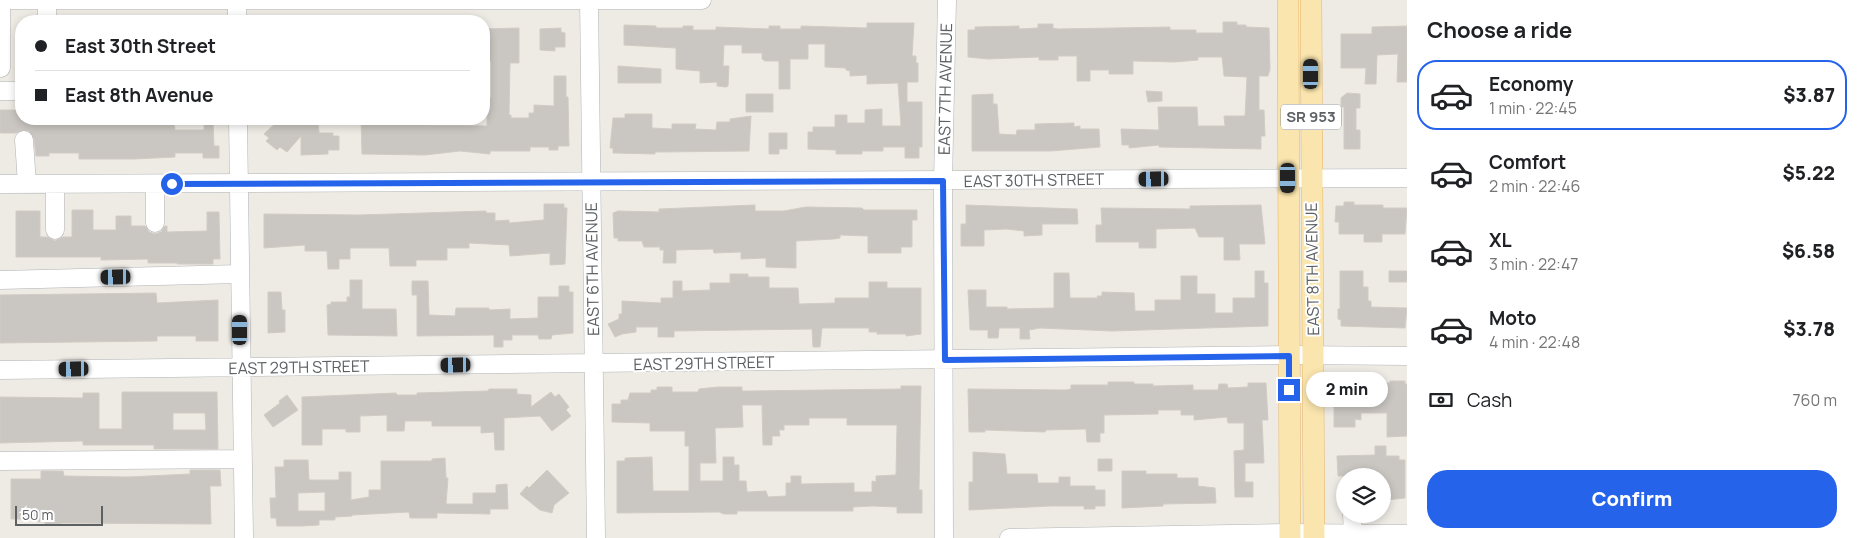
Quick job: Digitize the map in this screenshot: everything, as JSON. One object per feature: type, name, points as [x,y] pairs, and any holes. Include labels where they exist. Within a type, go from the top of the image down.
[{"type":"main road","name":"EAST 8TH AVENUE","points":[[1288,0],[1290,536]]},
{"type":"main road","name":"EAST 8TH AVENUE","points":[[1311,0],[1314,536]]},
{"type":"street","points":[[1,68],[1,0],[702,0]]},
{"type":"street","points":[[47,0],[47,15]]},
{"type":"street","points":[[237,0],[237,15]]},
{"type":"street","name":"EAST 6TH AVENUE","points":[[590,0],[596,538]]},
{"type":"street","name":"EAST 7TH AVENUE","points":[[944,538],[943,181],[947,0]]},
{"type":"street","points":[[0,91],[15,91]]},
{"type":"street","points":[[238,125],[244,538]]},
{"type":"street","points":[[24,140],[27,184]]},
{"type":"street","name":"EAST 30TH STREET","points":[[0,184],[1407,178]]},
{"type":"street","points":[[55,184],[55,230]]},
{"type":"street","points":[[154,184],[154,223]]},
{"type":"street","points":[[0,280],[240,274]]},
{"type":"street","name":"EAST 29TH STREET","points":[[0,370],[1407,356]]},
{"type":"street","points":[[0,461],[242,459]]},
{"type":"street","points":[[1352,523],[1353,534]]},
{"type":"street","points":[[1009,538],[1407,534]]},
{"type":"building","points":[[1223,22],[1237,22],[1237,25],[1246,25],[1246,27],[1269,28],[1270,69],[1268,76],[1259,76],[1259,110],[1264,110],[1265,136],[1261,136],[1261,149],[1159,147],[1159,145],[1129,148],[1129,145],[1122,145],[1121,129],[1159,130],[1158,107],[1197,107],[1198,126],[1225,126],[1224,116],[1245,116],[1247,77],[1224,76],[1222,57],[1198,57],[1198,60],[1175,62],[1133,61],[1133,74],[1109,74],[1109,70],[1090,70],[1090,81],[1077,81],[1077,56],[1058,56],[1058,60],[1039,60],[1039,57],[988,59],[968,57],[968,30],[975,30],[975,27],[1019,26],[1019,29],[1038,28],[1038,24],[1053,24],[1053,28],[1058,29],[1170,27],[1170,30],[1196,30],[1196,33],[1223,33]]},
{"type":"building","points":[[867,23],[914,23],[912,56],[916,56],[916,63],[918,63],[918,82],[907,82],[907,102],[922,102],[922,147],[919,147],[919,158],[905,158],[905,147],[883,147],[883,151],[862,151],[862,154],[836,154],[836,150],[808,149],[808,132],[813,132],[813,127],[835,127],[835,115],[847,115],[847,123],[865,123],[865,110],[882,109],[882,126],[901,126],[898,83],[867,84],[867,75],[850,76],[850,71],[846,70],[846,68],[825,67],[825,44],[808,44],[808,59],[790,59],[790,89],[779,89],[779,61],[765,61],[762,59],[762,53],[742,53],[742,45],[724,45],[723,66],[729,66],[728,86],[726,87],[717,86],[717,82],[700,83],[700,71],[676,69],[676,48],[624,45],[624,25],[656,26],[656,28],[693,26],[693,30],[716,30],[716,27],[769,29],[769,26],[780,26],[780,29],[801,29],[801,26],[867,28]]},
{"type":"building","points":[[1407,26],[1407,82],[1397,82],[1398,54],[1377,55],[1376,84],[1365,84],[1366,68],[1341,68],[1341,34],[1372,34],[1372,27]]},
{"type":"building","points":[[519,28],[519,63],[510,63],[509,115],[511,115],[511,118],[529,118],[529,113],[534,113],[534,105],[554,106],[554,76],[566,76],[569,146],[558,146],[558,150],[549,150],[549,147],[530,147],[530,151],[490,151],[490,154],[460,151],[425,155],[362,154],[361,125],[490,125],[490,29]]},
{"type":"building","points":[[561,28],[561,32],[565,33],[565,47],[555,47],[555,51],[540,50],[540,29]]},
{"type":"building","points":[[618,66],[661,69],[661,83],[618,83]]},
{"type":"building","points":[[1146,91],[1162,92],[1162,101],[1148,102]]},
{"type":"building","points":[[1347,93],[1360,94],[1360,108],[1356,108],[1356,130],[1360,130],[1360,149],[1344,149],[1344,107],[1341,107],[1341,98]]},
{"type":"building","points":[[746,94],[773,94],[773,112],[746,112]]},
{"type":"building","points":[[993,94],[993,104],[997,104],[999,134],[1016,135],[1017,130],[1035,130],[1035,124],[1074,123],[1074,127],[1080,126],[1080,129],[1099,129],[1100,147],[1051,151],[972,151],[972,95]]},
{"type":"building","points":[[0,110],[15,110],[15,125],[174,125],[175,130],[204,130],[204,125],[213,125],[214,146],[219,146],[219,158],[203,158],[203,153],[175,153],[175,157],[134,159],[79,159],[79,153],[49,153],[49,156],[36,156],[34,139],[29,131],[0,133]]},
{"type":"building","points":[[625,114],[652,114],[652,128],[672,129],[672,124],[696,124],[695,129],[716,130],[717,122],[730,122],[730,119],[751,116],[749,151],[655,152],[655,154],[613,153],[613,148],[610,148],[613,118],[625,118]]},
{"type":"building","points":[[274,125],[318,125],[319,133],[333,133],[333,136],[339,136],[339,150],[328,150],[328,154],[301,155],[301,136],[287,152],[280,147],[277,150],[266,141],[269,138],[264,134]]},
{"type":"building","points":[[769,133],[787,133],[787,149],[779,149],[779,154],[769,154]]},
{"type":"building","points":[[1344,202],[1354,202],[1354,205],[1383,205],[1383,208],[1407,208],[1405,234],[1382,234],[1382,242],[1364,242],[1364,234],[1339,234],[1339,222],[1335,222],[1336,206],[1344,206]]},
{"type":"building","points":[[544,204],[564,204],[564,208],[567,208],[565,264],[550,265],[550,253],[510,256],[509,245],[469,243],[469,248],[447,248],[447,260],[416,260],[416,266],[390,266],[389,248],[350,248],[350,259],[339,259],[339,269],[328,269],[327,251],[305,251],[305,245],[264,248],[264,214],[359,215],[486,211],[486,213],[495,213],[495,221],[509,220],[509,223],[544,220]]},
{"type":"building","points":[[755,205],[755,211],[784,211],[806,207],[917,210],[917,220],[912,220],[912,247],[901,247],[901,253],[868,253],[868,236],[840,235],[840,238],[834,239],[796,241],[796,268],[766,267],[766,258],[741,259],[741,252],[714,253],[713,249],[676,250],[676,263],[663,263],[664,250],[660,250],[660,247],[644,247],[642,241],[618,241],[618,238],[614,238],[613,213],[618,211],[659,212],[659,209]]},
{"type":"building","points":[[966,205],[1077,209],[1078,224],[1042,224],[1042,235],[1024,236],[1024,231],[1006,229],[984,230],[984,246],[961,246],[961,224],[966,224]]},
{"type":"building","points":[[1261,205],[1265,244],[1239,244],[1240,260],[1224,260],[1224,237],[1199,237],[1195,228],[1156,229],[1156,248],[1139,248],[1139,242],[1096,242],[1096,225],[1102,225],[1101,208],[1190,209],[1190,206]]},
{"type":"building","points":[[72,210],[93,210],[93,230],[116,230],[116,216],[131,216],[131,226],[145,226],[149,232],[155,234],[161,232],[165,226],[167,226],[167,232],[207,231],[207,212],[219,212],[220,259],[213,259],[213,264],[177,264],[148,263],[148,259],[101,260],[101,257],[16,257],[16,211],[40,211],[40,237],[47,237],[55,241],[63,237],[72,237]]},
{"type":"building","points":[[1255,271],[1264,271],[1264,283],[1268,283],[1268,326],[1112,331],[1040,328],[1029,330],[1030,339],[1020,339],[1020,328],[999,328],[998,338],[988,338],[988,330],[970,330],[968,290],[986,290],[986,307],[1007,307],[1007,309],[1054,308],[1054,273],[1069,273],[1070,298],[1098,298],[1097,296],[1102,296],[1102,292],[1134,293],[1135,311],[1155,311],[1155,300],[1181,300],[1181,276],[1197,276],[1197,294],[1215,294],[1215,313],[1233,313],[1233,298],[1255,298]]},
{"type":"building","points":[[1340,271],[1363,271],[1363,287],[1368,287],[1368,301],[1371,301],[1371,307],[1407,308],[1405,328],[1341,326],[1341,320],[1338,319],[1338,309],[1340,309]]},
{"type":"building","points":[[1389,271],[1407,271],[1407,282],[1389,282]]},
{"type":"building","points":[[730,274],[748,274],[748,277],[769,277],[769,288],[798,288],[799,304],[835,303],[835,298],[869,298],[869,282],[887,282],[887,288],[921,288],[921,334],[906,336],[906,334],[877,334],[877,332],[869,332],[869,328],[822,328],[820,347],[813,347],[812,329],[674,331],[674,337],[658,337],[658,327],[636,327],[636,332],[615,337],[608,324],[619,319],[619,314],[622,314],[622,301],[661,303],[661,298],[673,298],[673,281],[682,281],[682,291],[710,290],[710,283],[730,283]]},
{"type":"building","points":[[350,280],[362,280],[362,309],[396,309],[397,336],[328,335],[327,305],[331,304],[331,302],[347,302],[347,297],[350,297]]},
{"type":"building","points":[[412,281],[428,281],[429,315],[455,316],[456,308],[510,309],[510,319],[538,318],[538,297],[559,297],[559,286],[569,286],[569,292],[573,292],[573,333],[552,335],[551,339],[539,339],[538,335],[512,335],[512,340],[503,340],[503,347],[494,347],[494,335],[417,336],[417,295],[412,295]]},
{"type":"building","points":[[268,292],[281,292],[282,310],[285,310],[285,332],[268,333]]},
{"type":"building","points":[[156,293],[157,303],[218,300],[218,341],[196,341],[196,336],[157,336],[157,341],[0,343],[0,295]]},
{"type":"building","points":[[1390,381],[1405,381],[1405,384],[1407,384],[1407,436],[1387,437],[1387,413],[1361,413],[1361,420],[1355,419],[1355,427],[1334,427],[1334,382],[1390,383]]},
{"type":"building","points":[[1108,382],[1134,382],[1134,384],[1153,384],[1153,386],[1193,385],[1193,390],[1218,390],[1219,384],[1227,384],[1228,388],[1248,387],[1248,383],[1266,383],[1268,420],[1262,420],[1264,463],[1245,463],[1245,482],[1253,482],[1253,497],[1235,497],[1234,451],[1244,450],[1244,423],[1228,423],[1227,417],[1194,420],[1194,415],[1181,415],[1181,410],[1158,410],[1158,414],[1104,415],[1104,433],[1100,433],[1100,442],[1087,442],[1086,429],[1046,430],[1045,432],[985,430],[985,432],[969,432],[968,389],[1066,390],[1071,389],[1071,385],[1108,385]]},
{"type":"building","points":[[901,386],[921,386],[919,490],[922,490],[922,513],[897,513],[897,507],[872,506],[853,507],[853,511],[737,511],[737,514],[719,512],[617,513],[617,461],[625,461],[625,458],[652,457],[653,491],[689,491],[689,446],[685,446],[685,431],[650,431],[650,423],[612,422],[612,404],[621,404],[621,400],[628,400],[630,393],[651,393],[651,390],[657,390],[657,387],[672,387],[672,392],[698,392],[699,389],[718,387],[742,387],[742,391],[901,389]],"holes":[[[742,405],[762,405],[763,445],[772,445],[772,436],[780,436],[779,430],[784,430],[784,425],[809,425],[809,418],[847,418],[847,425],[897,425],[896,475],[876,476],[876,482],[872,481],[872,492],[854,492],[854,483],[801,484],[801,476],[791,476],[791,483],[786,483],[786,496],[768,497],[766,491],[747,492],[746,481],[739,481],[739,465],[734,465],[734,457],[723,457],[723,481],[700,481],[700,463],[716,463],[715,428],[743,427]]]},
{"type":"building","points":[[489,389],[517,389],[517,394],[531,395],[531,407],[551,392],[555,397],[559,394],[569,407],[566,410],[571,416],[552,431],[540,416],[504,418],[504,450],[495,450],[494,432],[481,433],[481,426],[432,426],[432,421],[405,421],[404,431],[387,431],[387,415],[360,416],[360,432],[346,432],[346,429],[322,429],[322,445],[302,445],[302,397],[396,393],[397,395],[417,395],[417,393],[488,391]]},
{"type":"building","points":[[122,392],[217,392],[218,449],[154,449],[154,445],[83,445],[83,441],[0,443],[0,397],[83,398],[83,393],[99,393],[99,429],[122,429]],"holes":[[[173,413],[205,413],[206,430],[173,430]]]},
{"type":"building","points":[[287,395],[298,410],[273,427],[264,415]]},
{"type":"building","points":[[1375,446],[1386,446],[1386,456],[1399,456],[1399,460],[1405,460],[1405,498],[1391,500],[1391,468],[1338,468],[1337,456],[1375,455]]},
{"type":"building","points":[[973,452],[1005,454],[1007,474],[1037,474],[1038,483],[1059,483],[1059,477],[1070,477],[1070,486],[1095,486],[1095,490],[1105,490],[1105,506],[1095,506],[1095,509],[1084,509],[1084,506],[1051,506],[969,510],[969,482],[973,482]]},
{"type":"building","points":[[445,458],[446,478],[448,478],[446,504],[473,504],[473,493],[496,493],[496,485],[507,484],[508,509],[490,509],[490,514],[437,513],[437,518],[410,518],[409,512],[352,515],[335,517],[335,520],[319,520],[319,525],[302,526],[277,526],[276,518],[271,518],[270,498],[276,498],[275,467],[284,467],[284,460],[308,460],[309,480],[339,480],[339,472],[351,472],[351,500],[369,497],[369,490],[381,490],[381,461],[432,461],[432,459]],"holes":[[[325,492],[325,511],[298,511],[298,493]]]},
{"type":"building","points":[[1098,459],[1112,459],[1112,471],[1098,471]]},
{"type":"building","points":[[190,470],[220,470],[221,486],[210,486],[211,524],[63,523],[45,525],[45,522],[38,522],[38,519],[11,519],[11,479],[41,479],[41,471],[63,471],[64,476],[128,477],[190,474]]},
{"type":"building","points":[[547,470],[569,493],[554,505],[552,513],[540,510],[520,494]]},
{"type":"building","points":[[1122,471],[1146,471],[1146,474],[1177,474],[1177,478],[1198,478],[1198,486],[1215,488],[1216,503],[1163,504],[1163,506],[1122,508]]},
{"type":"route","points":[[172,184],[943,181],[945,360],[1289,356],[1289,390]]}]
